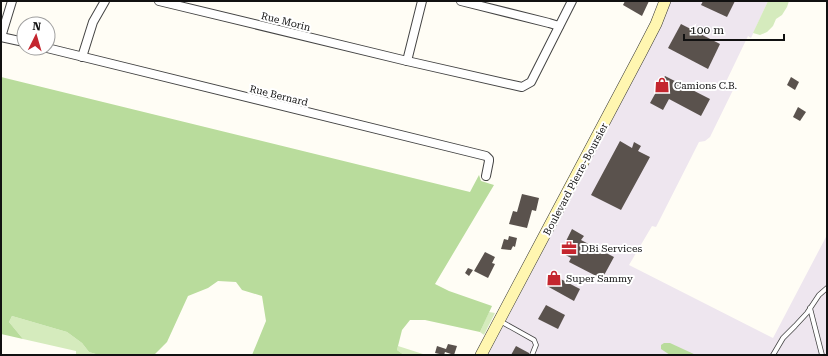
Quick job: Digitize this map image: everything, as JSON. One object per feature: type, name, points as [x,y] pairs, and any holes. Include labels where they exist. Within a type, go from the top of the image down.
[{"type":"street","points":[[12,1],[1,37],[16,40]]},
{"type":"street","points":[[82,57],[93,22],[105,1]]},
{"type":"street","name":"Rue Morin","points":[[159,1],[522,87],[531,82],[572,1]]},
{"type":"street","points":[[408,61],[422,1]]},
{"type":"street","points":[[461,1],[559,26]]},
{"type":"street","name":"Boulevard Pierre-Boursier","points":[[481,355],[641,53],[656,24],[665,1]]},
{"type":"street","name":"Rue Bernard","points":[[56,50],[486,156],[489,159],[486,176]]},
{"type":"lane","points":[[772,355],[783,338],[795,326],[819,295],[827,288]]},
{"type":"lane","points":[[810,308],[822,355]]},
{"type":"lane","points":[[500,321],[534,340],[536,345],[532,355]]},
{"type":"shaded area","points":[[670,1],[768,1],[751,38],[748,36],[724,86],[733,90],[710,137],[705,141],[699,142],[656,227],[652,226],[629,265],[773,338],[827,235],[827,355],[488,355],[649,50]]},
{"type":"green space","points":[[768,1],[789,1],[782,15],[776,19],[773,26],[767,32],[760,35],[753,33]]},
{"type":"green space","points":[[1,77],[470,192],[479,175],[481,181],[494,185],[435,284],[449,291],[492,306],[480,332],[425,320],[410,320],[402,330],[397,350],[404,355],[252,355],[266,321],[262,296],[242,290],[236,282],[218,281],[208,288],[188,296],[167,342],[154,355],[99,355],[89,352],[82,343],[67,332],[12,316],[9,322],[23,339],[1,334]]},
{"type":"green space","points":[[489,312],[495,313],[484,335],[480,332]]},
{"type":"green space","points":[[12,316],[67,332],[82,343],[89,352],[99,355],[76,355],[76,351],[23,339],[9,322]]},
{"type":"green space","points":[[664,343],[670,343],[696,355],[670,355],[661,349],[661,345]]},
{"type":"green space","points":[[398,346],[426,355],[404,355],[397,350]]},
{"type":"building","points":[[625,1],[649,1],[642,16],[623,5]]},
{"type":"building","points":[[703,1],[735,1],[727,17],[701,5]]},
{"type":"building","points":[[681,24],[720,44],[708,69],[668,48]]},
{"type":"building","points":[[665,76],[710,99],[701,116],[669,99],[663,110],[650,103]]},
{"type":"building","points":[[791,77],[799,82],[795,90],[787,85]]},
{"type":"building","points":[[798,107],[806,112],[800,121],[793,117]]},
{"type":"building","points":[[620,141],[632,148],[634,142],[641,146],[638,151],[650,157],[621,210],[591,195]]},
{"type":"building","points":[[522,194],[539,198],[536,211],[532,210],[527,228],[509,224],[513,211],[517,212]]},
{"type":"building","points":[[572,229],[584,236],[581,240],[614,257],[602,279],[569,262],[571,258],[562,253]]},
{"type":"building","points":[[509,236],[517,238],[515,247],[513,246],[511,250],[501,249],[504,239],[508,240]]},
{"type":"building","points":[[485,252],[495,257],[492,263],[495,264],[488,278],[474,271]]},
{"type":"building","points":[[468,268],[473,270],[469,276],[465,273]]},
{"type":"building","points":[[553,275],[580,289],[574,301],[547,286]]},
{"type":"building","points":[[546,305],[565,315],[558,329],[538,319]]},
{"type":"building","points":[[448,344],[457,346],[454,355],[445,352],[444,355],[435,353],[437,346],[446,349]]},
{"type":"building","points":[[516,346],[529,353],[529,355],[511,355]]},
{"type":"place","name":"Camions C.B.","points":[[662,85]]},
{"type":"place","name":"DBi Services","points":[[569,248]]},
{"type":"place","name":"Super Sammy","points":[[554,278]]}]
